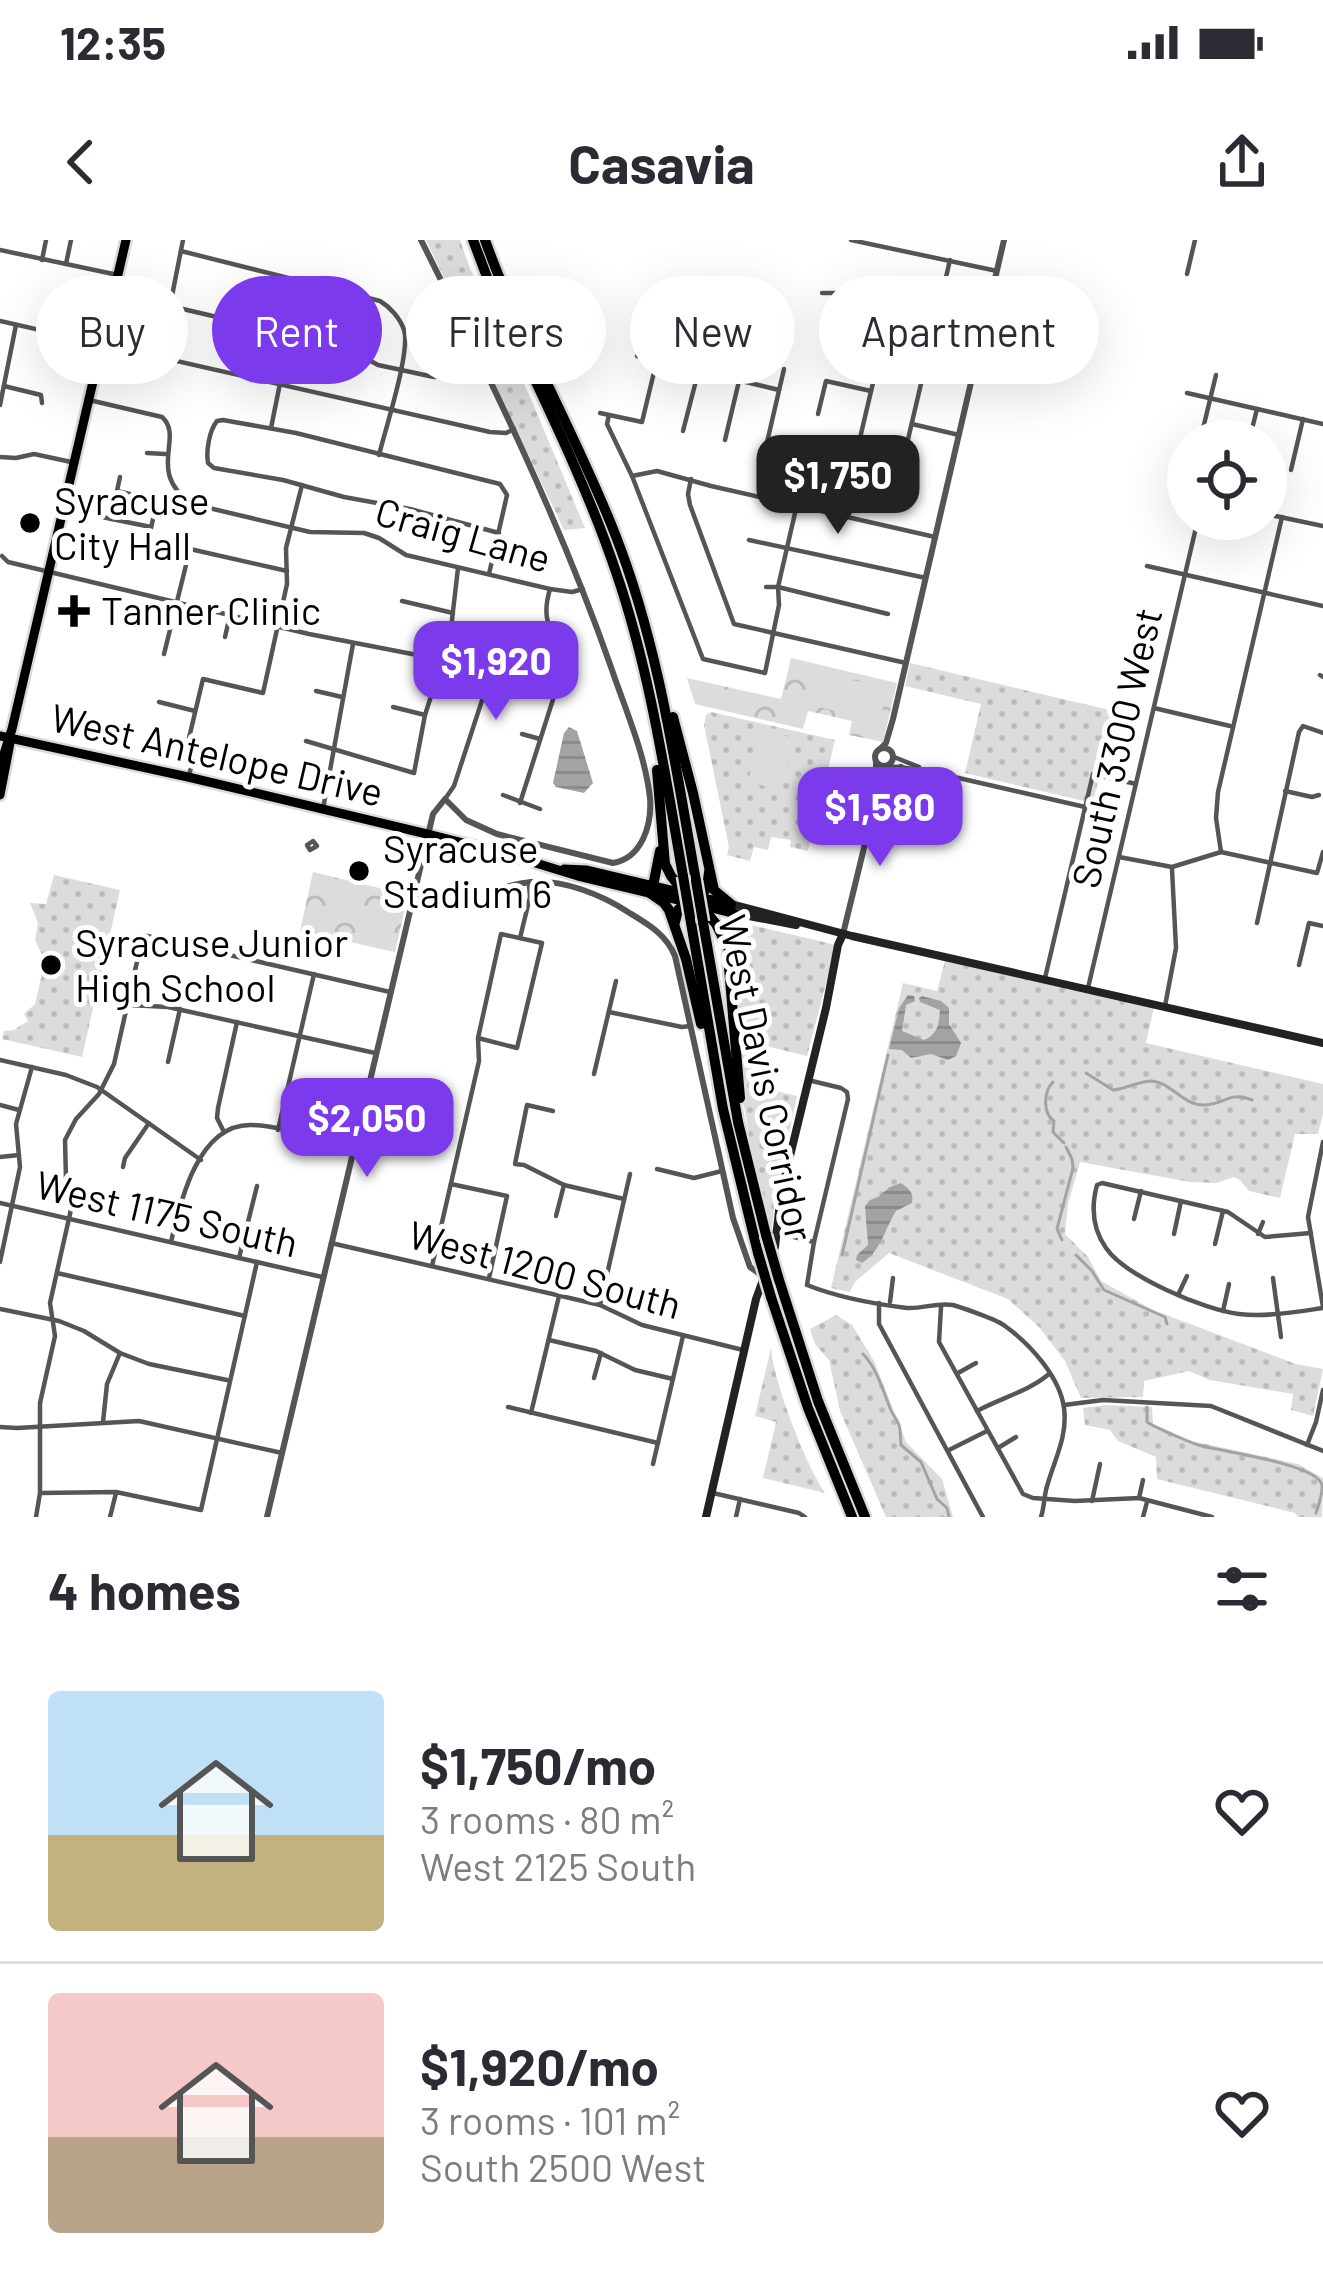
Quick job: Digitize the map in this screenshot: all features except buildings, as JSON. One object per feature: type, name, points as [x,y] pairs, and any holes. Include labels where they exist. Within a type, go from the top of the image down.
[{"type":"highway","name":"West Davis Corridor","points":[[473,240],[595,515],[663,693],[741,1161],[771,1234],[778,1280],[818,1401],[865,1517]]},
{"type":"highway","name":"West Davis Corridor","points":[[485,240],[608,517],[641,631],[682,876],[693,902],[758,1252],[803,1394],[852,1517]]},
{"type":"highway","points":[[641,631],[665,864],[722,933],[728,956]]},
{"type":"highway","points":[[641,631],[683,753],[715,892],[732,909],[728,956],[741,1161]]},
{"type":"highway","points":[[662,824],[652,890],[667,905],[677,931],[741,1161]]},
{"type":"highway","points":[[677,931],[676,914],[709,885],[709,872]]},
{"type":"main road","points":[[118,275],[126,240]]},
{"type":"main road","points":[[0,766],[92,384]]},
{"type":"main road","points":[[0,796],[10,751],[5,737]]},
{"type":"main road","name":"West Antelope Drive","points":[[5,737],[559,869],[581,869],[693,902],[1323,1043]]},
{"type":"main road","points":[[706,1517],[843,934]]},
{"type":"street","points":[[13,253],[16,240]]},
{"type":"street","points":[[42,260],[46,240]]},
{"type":"street","points":[[66,264],[71,240]]},
{"type":"street","points":[[183,240],[170,306],[212,316]]},
{"type":"street","points":[[421,240],[439,276]]},
{"type":"street","points":[[851,240],[997,271]]},
{"type":"street","points":[[878,792],[876,752],[886,743],[893,719],[1004,240]]},
{"type":"street","points":[[1187,274],[1196,240]]},
{"type":"street","points":[[0,250],[118,275]]},
{"type":"street","points":[[181,250],[390,307],[405,332],[394,404],[379,454]]},
{"type":"street","points":[[946,276],[950,260]]},
{"type":"street","points":[[0,321],[36,329]]},
{"type":"street","points":[[0,405],[16,325]]},
{"type":"street","points":[[382,365],[406,371]]},
{"type":"street","points":[[1205,420],[1216,376]]},
{"type":"street","points":[[818,414],[826,381],[871,392]]},
{"type":"street","points":[[271,428],[280,384]]},
{"type":"street","points":[[284,384],[490,432],[514,429]]},
{"type":"street","points":[[445,799],[466,820],[497,834],[609,863],[625,860],[637,850],[650,800],[637,740],[583,589],[493,384]]},
{"type":"street","points":[[600,413],[642,422],[651,384]]},
{"type":"street","points":[[683,431],[695,384]]},
{"type":"street","points":[[725,440],[738,384]]},
{"type":"street","points":[[752,384],[779,390]]},
{"type":"street","points":[[780,384],[765,451],[898,482],[921,384]]},
{"type":"street","points":[[852,472],[873,384]]},
{"type":"street","points":[[4,386],[40,395],[42,403]]},
{"type":"street","points":[[1187,393],[1323,424]]},
{"type":"street","points":[[89,400],[162,417],[169,423],[166,454],[178,492],[156,506],[148,542]]},
{"type":"street","points":[[1254,420],[1257,409]]},
{"type":"street","points":[[610,415],[608,424],[703,659],[765,673],[778,587],[807,461]]},
{"type":"street","points":[[1292,470],[1303,419]]},
{"type":"street","points":[[489,574],[499,533],[507,495],[500,484],[271,428],[217,421],[213,426],[208,463],[214,468],[410,509],[499,533]]},
{"type":"street","points":[[912,424],[959,435]]},
{"type":"street","points":[[147,453],[166,454]]},
{"type":"street","points":[[0,457],[34,454],[74,463]]},
{"type":"street","points":[[632,476],[657,471],[935,537]]},
{"type":"street","points":[[111,519],[120,477]]},
{"type":"street","points":[[692,479],[690,505],[734,624],[906,663]]},
{"type":"street","points":[[188,777],[193,761],[189,738],[203,679],[263,693],[302,485]]},
{"type":"street","points":[[117,491],[156,506]]},
{"type":"street","name":"Craig Lane","points":[[178,492],[200,507],[326,534],[364,532],[406,555],[550,589],[583,589]]},
{"type":"street","points":[[98,516],[151,527]]},
{"type":"street","points":[[1287,518],[1323,526]]},
{"type":"street","points":[[749,540],[926,578]]},
{"type":"street","name":"South 3300 West","points":[[1088,988],[1193,540]]},
{"type":"street","points":[[1220,852],[1216,806],[1276,540]]},
{"type":"street","points":[[164,655],[190,549],[287,571]]},
{"type":"street","points":[[1,554],[8,562],[353,644],[443,660],[554,694]]},
{"type":"street","points":[[1148,566],[1323,606]]},
{"type":"street","points":[[306,741],[414,772],[453,614],[458,568]]},
{"type":"street","points":[[766,587],[888,614]]},
{"type":"street","points":[[520,803],[563,662],[545,615],[550,589]]},
{"type":"street","points":[[402,601],[453,614]]},
{"type":"street","points":[[225,637],[230,615]]},
{"type":"street","points":[[267,1517],[427,834],[433,814],[454,786],[507,624]]},
{"type":"street","points":[[322,809],[353,644]]},
{"type":"street","points":[[316,691],[342,697]]},
{"type":"street","points":[[159,702],[195,711]]},
{"type":"street","points":[[392,707],[425,715]]},
{"type":"street","points":[[1154,708],[1233,727]]},
{"type":"street","points":[[843,934],[881,774],[893,754],[893,719]]},
{"type":"street","points":[[1256,923],[1299,732],[1303,726],[1323,733]]},
{"type":"street","points":[[522,734],[540,739]]},
{"type":"street","points":[[881,748],[924,770]]},
{"type":"street","points":[[876,761],[1085,807]]},
{"type":"street","points":[[878,792],[886,773],[901,767]]},
{"type":"street","points":[[1045,978],[1093,774],[1136,784]]},
{"type":"street","points":[[1286,791],[1319,795]]},
{"type":"street","points":[[503,795],[540,809]]},
{"type":"street","points":[[1119,857],[1172,867],[1220,852],[1317,873],[1323,852]]},
{"type":"street","points":[[1165,1006],[1176,948],[1172,867]]},
{"type":"street","points":[[412,898],[450,903],[528,883],[552,883],[611,901],[659,932],[675,956],[733,1217],[749,1264],[764,1277]]},
{"type":"street","points":[[520,938],[530,897],[528,883]]},
{"type":"street","points":[[1299,964],[1309,922],[1323,926]]},
{"type":"street","points":[[432,1266],[479,1061],[478,1038],[501,934],[542,943],[517,1048],[478,1038]]},
{"type":"street","points":[[36,1517],[40,1403],[55,1336],[50,1303],[72,1205],[65,1140],[114,1064],[142,935],[390,992]]},
{"type":"street","points":[[278,1130],[314,974]]},
{"type":"street","points":[[594,1074],[616,981]]},
{"type":"street","points":[[127,1004],[180,1009],[376,1053]]},
{"type":"street","points":[[168,1062],[180,1009]]},
{"type":"street","points":[[609,1012],[690,1026]]},
{"type":"street","points":[[224,1132],[218,1108],[237,1021]]},
{"type":"street","points":[[0,1060],[66,1075],[101,1090],[201,1160]]},
{"type":"street","points":[[0,1262],[20,1167],[16,1136],[20,1110],[32,1067]]},
{"type":"street","points":[[808,1080],[842,1088],[848,1099],[807,1286],[909,1308],[957,1306],[1006,1326],[1049,1374],[1064,1405],[1063,1441],[1041,1517]]},
{"type":"street","points":[[0,1105],[20,1110]]},
{"type":"street","points":[[554,1112],[527,1105],[515,1164],[564,1184],[624,1198]]},
{"type":"street","points":[[123,1167],[149,1123]]},
{"type":"street","points":[[171,1243],[183,1191],[224,1132],[248,1124],[353,1148]]},
{"type":"street","points":[[1311,1233],[1274,1238],[1258,1234],[1223,1211],[1102,1183],[1097,1185],[1093,1212],[1104,1245],[1115,1259],[1178,1295],[1223,1312],[1279,1314],[1323,1307],[1308,1207],[1323,1142]]},
{"type":"street","points":[[0,1157],[19,1155]]},
{"type":"street","points":[[657,1169],[694,1178],[722,1172]]},
{"type":"street","points":[[600,1305],[630,1174]]},
{"type":"street","points":[[1315,1180],[1323,1183]]},
{"type":"street","points":[[451,1184],[507,1196],[489,1278]]},
{"type":"street","points":[[556,1216],[564,1184]]},
{"type":"street","points":[[239,1258],[257,1186]]},
{"type":"street","points":[[1134,1219],[1141,1191]]},
{"type":"street","points":[[1174,1234],[1181,1201]]},
{"type":"street","name":"West 1175 South","points":[[0,1203],[323,1277]]},
{"type":"street","points":[[1215,1244],[1223,1211]]},
{"type":"street","points":[[1258,1234],[1263,1222]]},
{"type":"street","points":[[771,1234],[814,1242]]},
{"type":"street","name":"West 1200 South","points":[[331,1243],[600,1305],[642,1325],[744,1350]]},
{"type":"street","points":[[40,1493],[116,1492],[201,1510],[257,1262]]},
{"type":"street","points":[[1141,1274],[1146,1267]]},
{"type":"street","points":[[57,1272],[244,1316]]},
{"type":"street","points":[[1178,1295],[1187,1276]]},
{"type":"street","points":[[890,1304],[893,1278]]},
{"type":"street","points":[[1273,1279],[1281,1337]]},
{"type":"street","points":[[1223,1312],[1229,1284]]},
{"type":"street","points":[[531,1413],[559,1296]]},
{"type":"street","points":[[879,1303],[879,1324],[983,1517]]},
{"type":"street","points":[[941,1304],[938,1335],[1023,1494],[1045,1500],[1139,1498],[1212,1517]]},
{"type":"street","points":[[0,1309],[84,1331],[149,1364],[230,1381]]},
{"type":"street","points":[[653,1464],[683,1336]]},
{"type":"street","points":[[549,1340],[673,1379]]},
{"type":"street","points":[[103,1422],[106,1384],[120,1353]]},
{"type":"street","points":[[594,1378],[601,1354]]},
{"type":"street","points":[[958,1373],[976,1363]]},
{"type":"street","points":[[977,1411],[1030,1388],[1049,1374]]},
{"type":"street","points":[[1307,1444],[1323,1390]]},
{"type":"street","points":[[1064,1405],[1103,1400],[1211,1406],[1323,1451]]},
{"type":"street","points":[[508,1407],[658,1443]]},
{"type":"street","points":[[0,1426],[139,1421],[282,1453]]},
{"type":"street","points":[[947,1451],[987,1431]]},
{"type":"street","points":[[998,1448],[1016,1437]]},
{"type":"street","points":[[1092,1501],[1100,1464]]},
{"type":"street","points":[[1139,1498],[1143,1480]]},
{"type":"street","points":[[110,1517],[116,1492]]},
{"type":"street","points":[[712,1492],[806,1517]]},
{"type":"street","points":[[736,1517],[740,1499]]},
{"type":"street","points":[[1143,1517],[1147,1502]]},
{"type":"green space","points":[[426,240],[460,240],[474,276],[443,276]]},
{"type":"green space","points":[[495,384],[524,384],[585,528],[564,530]]},
{"type":"green space","points":[[791,658],[897,683],[883,742],[849,735],[852,721],[808,711],[803,729],[695,704],[687,678],[781,699]]},
{"type":"green space","points":[[910,663],[1114,711],[1093,803],[965,773],[981,704],[905,686]]},
{"type":"green space","points":[[826,674],[887,688],[880,721],[818,707]]},
{"type":"green space","points":[[711,712],[835,740],[808,851],[790,847],[791,840],[771,837],[768,850],[754,847],[750,861],[727,855],[704,725]]},
{"type":"green space","points":[[760,730],[794,738],[782,790],[748,782]]},
{"type":"green space","points":[[313,872],[408,895],[395,952],[300,931]]},
{"type":"green space","name":"Syracuse Junior High School","points":[[54,875],[120,890],[82,1057],[2,1039],[4,1031],[28,1021],[24,1014],[35,1004],[45,961],[35,940],[38,923],[30,903],[46,904]]},
{"type":"green space","points":[[734,921],[836,945],[807,1056],[758,1044],[751,1071],[754,1086],[797,1096],[771,1238],[740,1081],[733,1001]]},
{"type":"green space","points":[[945,961],[1154,1007],[1146,1043],[1323,1084],[1318,1134],[1295,1134],[1280,1198],[1249,1191],[1234,1177],[1216,1183],[1190,1182],[1080,1162],[1065,1234],[1088,1257],[1101,1281],[1153,1310],[1296,1364],[1323,1369],[1313,1416],[1291,1410],[1293,1394],[1210,1380],[1189,1371],[1144,1381],[1143,1397],[1081,1398],[1065,1361],[1039,1327],[1008,1299],[889,1253],[850,1292],[831,1288],[903,983],[937,991]]},
{"type":"green space","points":[[836,1315],[852,1325],[874,1361],[906,1442],[942,1479],[953,1517],[886,1517],[840,1411],[829,1360],[810,1329]]},
{"type":"green space","points":[[771,1348],[792,1422],[825,1493],[763,1478],[776,1422],[755,1416]]},
{"type":"green space","points":[[1152,1407],[1153,1424],[1192,1441],[1298,1464],[1323,1478],[1322,1517],[1298,1517],[1157,1479],[1156,1457],[1118,1441],[1110,1430],[1085,1425],[1083,1408]]},
{"type":"shaded area","points":[[569,727],[577,731],[593,783],[584,793],[553,783]]},
{"type":"shaded area","points":[[908,995],[915,1001],[906,1005],[902,1031],[929,1038],[937,1028],[940,1010],[919,998],[941,1001],[949,1008],[949,1024],[961,1043],[956,1056],[948,1060],[931,1054],[911,1058],[902,1050],[889,1049],[899,1008]]},
{"type":"shaded area","points":[[901,1183],[910,1191],[912,1203],[896,1211],[869,1258],[862,1263],[856,1260],[868,1245],[865,1206]]},
{"type":"waterway","points":[[842,1255],[888,1055]]},
{"type":"waterway","points":[[1086,1073],[1113,1090],[1159,1082],[1197,1104],[1232,1097],[1252,1100]]},
{"type":"waterway","points":[[1053,1082],[1046,1108],[1054,1121],[1053,1132],[1064,1143]]},
{"type":"waterway","points":[[1062,1240],[1057,1229],[1073,1168],[1066,1147]]},
{"type":"waterway","points":[[1076,1255],[1104,1290],[1165,1317],[1167,1324]]},
{"type":"waterway","points":[[863,1354],[898,1423],[901,1445],[921,1462],[949,1517]]},
{"type":"waterway","points":[[1147,1407],[1147,1422],[1187,1441],[1316,1477],[1322,1485],[1316,1513]]},
{"type":"place","name":"Syracuse City Hall","points":[[30,523]]},
{"type":"place","name":"Tanner Clinic","points":[[74,611]]},
{"type":"place","name":"Syracuse Stadium 6","points":[[359,871]]},
{"type":"place","name":"Syracuse Junior High School","points":[[51,965]]}]
